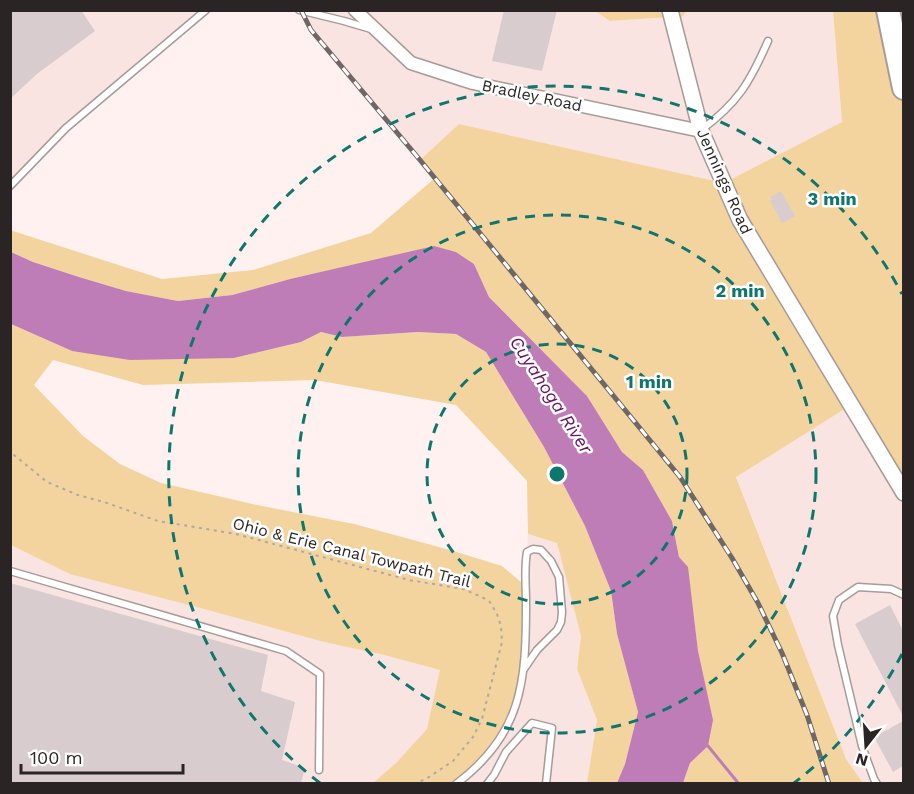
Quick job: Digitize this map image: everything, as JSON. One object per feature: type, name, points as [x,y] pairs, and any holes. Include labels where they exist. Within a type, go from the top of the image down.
[{"type":"highway","points":[[888,10],[903,88]]},
{"type":"street","name":"Bradley Road","points":[[355,10],[411,63],[473,83],[701,130]]},
{"type":"street","name":"Jennings Road","points":[[670,10],[701,130],[740,220],[903,493]]},
{"type":"lane","points":[[10,186],[66,128],[206,10]]},
{"type":"lane","name":"Bradley Road","points":[[299,10],[377,31]]},
{"type":"lane","points":[[701,130],[720,117],[738,97],[752,78],[768,41]]},
{"type":"lane","points":[[456,783],[487,756],[501,738],[514,712],[524,669],[526,560],[527,552],[532,549],[541,550],[551,561],[559,577],[562,612],[557,630],[537,650],[524,669]]},
{"type":"lane","points":[[10,571],[286,651],[320,674],[319,770]]},
{"type":"lane","points":[[877,783],[862,746],[833,616],[839,600],[858,587],[891,589],[903,595]]},
{"type":"lane","points":[[487,783],[506,752],[532,723],[552,728],[546,783]]},
{"type":"path","name":"Ohio & Erie Canal Towpath Trail","points":[[10,448],[14,455],[47,482],[78,495],[158,521],[236,534],[409,580],[463,589],[490,602],[501,626],[502,642],[482,719],[473,736],[453,761],[429,777],[415,783]]},
{"type":"shaded area","points":[[595,10],[610,21],[672,17],[675,27],[687,11],[833,11],[842,122],[724,183],[459,124],[420,160],[311,30],[301,11]]},
{"type":"shaded area","points":[[11,11],[206,11],[66,128],[11,186]]},
{"type":"shaded area","points":[[595,11],[687,11],[674,27],[671,17],[610,21]]},
{"type":"shaded area","points":[[833,11],[888,11],[904,88],[903,493],[851,405],[736,477],[846,759],[863,783],[683,783],[690,763],[708,746],[694,617],[672,521],[643,470],[622,452],[587,396],[489,297],[474,264],[456,252],[434,247],[290,279],[232,295],[178,301],[126,291],[33,262],[11,252],[10,228],[13,231],[162,279],[253,270],[371,233],[435,178],[420,160],[459,124],[724,183],[842,122]]},
{"type":"shaded area","points":[[11,324],[72,351],[234,358],[301,342],[321,332],[342,337],[418,332],[456,334],[486,352],[544,447],[585,526],[611,591],[617,634],[638,712],[625,764],[617,783],[587,783],[597,720],[577,669],[581,636],[557,543],[528,534],[527,481],[456,405],[315,380],[143,385],[53,360],[34,385],[83,436],[120,464],[161,483],[354,524],[450,550],[502,566],[526,584],[519,696],[501,738],[456,783],[373,783],[397,762],[427,729],[440,670],[324,642],[70,574],[11,545]]},
{"type":"shaded area","points":[[851,405],[903,493],[903,783],[863,783],[846,759],[736,476]]},
{"type":"shaded area","points":[[528,534],[557,543],[581,635],[577,669],[597,720],[587,783],[456,784],[487,756],[526,570]]},
{"type":"shaded area","points":[[11,545],[70,572],[324,642],[441,670],[428,729],[397,762],[373,783],[11,784]]},
{"type":"water","name":"Cuyahoga River","points":[[434,246],[456,252],[474,264],[489,297],[587,396],[622,452],[643,470],[672,521],[679,557],[688,567],[698,651],[713,720],[708,746],[690,763],[683,783],[617,783],[625,764],[638,712],[617,634],[611,591],[585,526],[544,447],[486,352],[456,334],[418,332],[342,337],[321,332],[301,342],[234,358],[130,360],[72,351],[11,324],[11,252],[33,262],[126,291],[178,301],[232,295],[290,279]]},
{"type":"building","points":[[10,10],[81,10],[95,31],[37,74],[10,99]]},
{"type":"building","points":[[504,10],[557,10],[542,71],[492,61]]},
{"type":"building","points":[[781,191],[795,216],[782,223],[770,201],[772,200],[770,197]]},
{"type":"building","points":[[10,583],[268,655],[261,691],[295,702],[282,760],[305,768],[301,783],[10,783]]},
{"type":"building","points":[[890,605],[903,631],[903,716],[855,624]]},
{"type":"building","points":[[903,721],[903,766],[893,772],[874,737]]},
{"type":"waterway","points":[[705,745],[739,784]]},
{"type":"railway","points":[[301,10],[311,30],[680,477],[758,603],[782,653],[807,715],[829,784]]}]
